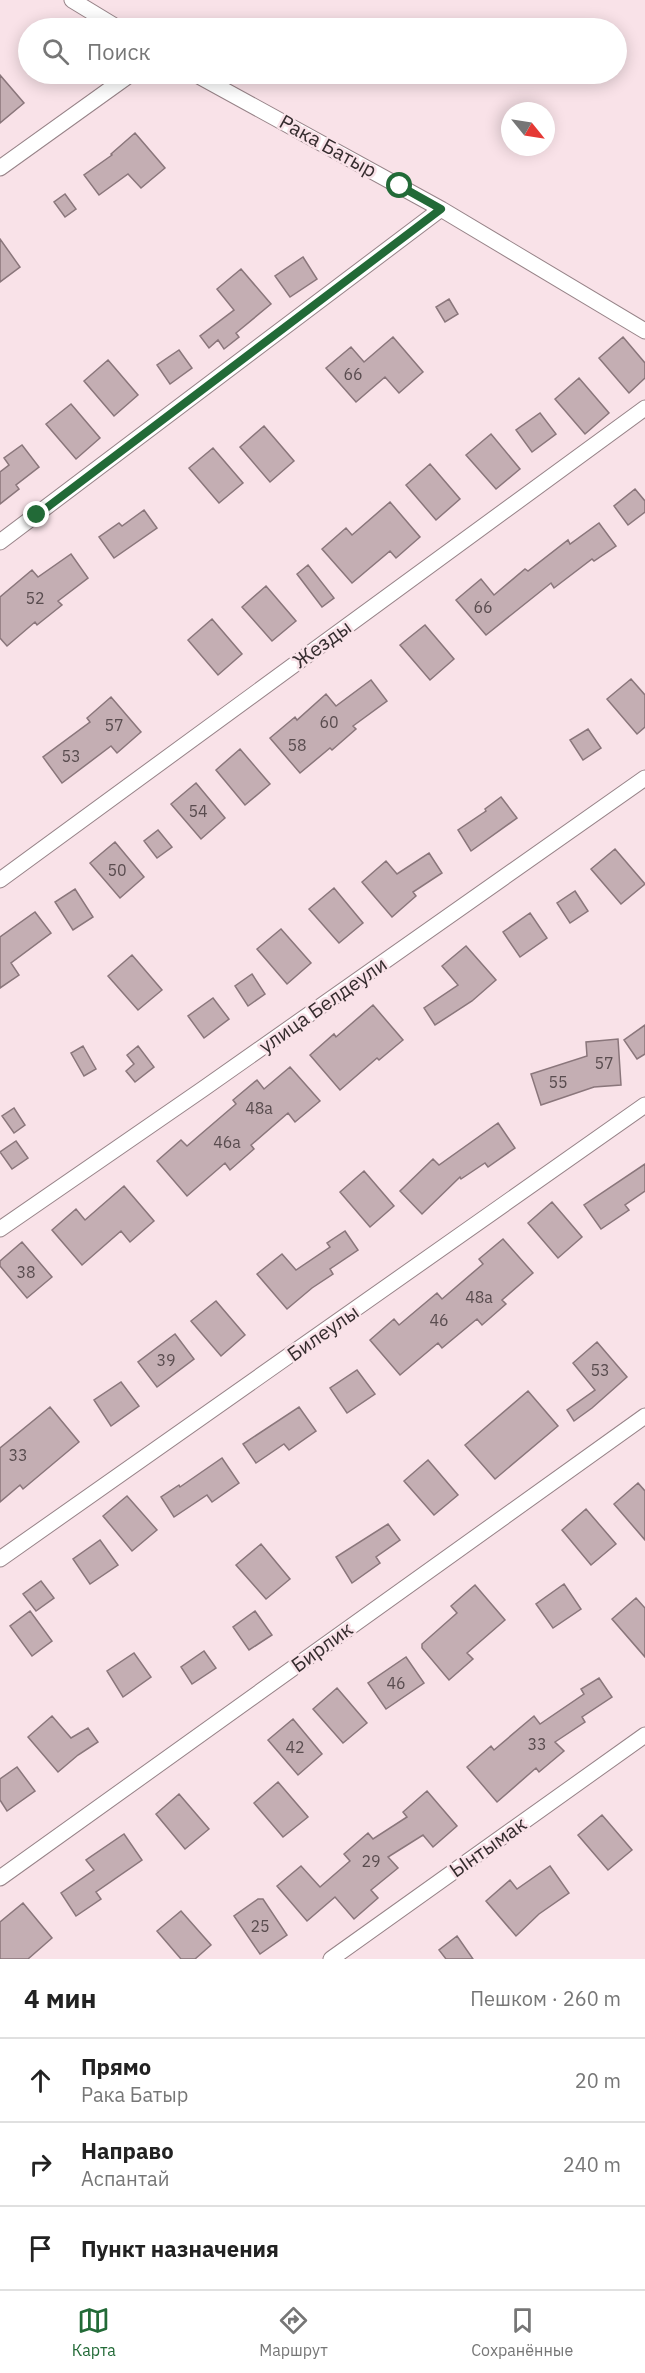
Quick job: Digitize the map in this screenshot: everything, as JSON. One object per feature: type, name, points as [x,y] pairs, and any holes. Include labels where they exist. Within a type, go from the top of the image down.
[{"type":"street","points":[[72,0],[102,18]]},
{"type":"street","points":[[0,168],[117,84]]},
{"type":"street","name":"Рака Батыр","points":[[213,84],[441,209],[645,331]]},
{"type":"street","points":[[0,542],[441,209]]},
{"type":"street","name":"Жезды","points":[[0,880],[645,408]]},
{"type":"street","name":"улица Белдеули","points":[[0,1229],[645,778]]},
{"type":"street","name":"Билеулы","points":[[0,1559],[645,1105]]},
{"type":"street","name":"Бирлик","points":[[0,1878],[645,1416]]},
{"type":"street","name":"Ынтымак","points":[[331,1959],[645,1736]]},
{"type":"building","points":[[0,75],[24,103],[0,123]]},
{"type":"building","points":[[135,133],[165,168],[141,188],[128,174],[99,195],[84,175],[112,155]]},
{"type":"building","points":[[65,194],[76,209],[65,217],[54,202]]},
{"type":"building","points":[[0,239],[20,267],[0,282]]},
{"type":"building","points":[[303,257],[317,279],[290,297],[275,276]]},
{"type":"building","points":[[241,269],[271,304],[236,333],[239,337],[224,349],[218,340],[209,348],[200,336],[234,310],[217,289]]},
{"type":"building","points":[[449,299],[458,314],[445,322],[436,307]]},
{"type":"building","points":[[393,337],[423,372],[399,393],[385,377],[356,402],[326,368],[351,347],[364,362]]},
{"type":"building","points":[[623,337],[645,363],[645,378],[629,393],[599,358]]},
{"type":"building","points":[[179,350],[192,368],[170,384],[157,365]]},
{"type":"building","points":[[108,360],[138,395],[114,416],[84,381]]},
{"type":"building","points":[[579,378],[609,413],[585,434],[555,399]]},
{"type":"building","points":[[71,404],[100,438],[76,459],[46,424]]},
{"type":"building","points":[[540,413],[556,434],[532,452],[516,430]]},
{"type":"building","points":[[264,426],[294,461],[270,482],[240,447]]},
{"type":"building","points":[[491,434],[520,469],[496,489],[466,455]]},
{"type":"building","points":[[22,445],[39,467],[16,485],[19,489],[0,504],[0,472],[9,465],[4,458]]},
{"type":"building","points":[[213,448],[243,483],[219,503],[189,468]]},
{"type":"building","points":[[430,464],[460,499],[436,520],[406,485]]},
{"type":"building","points":[[635,489],[645,501],[645,512],[628,525],[614,506]]},
{"type":"building","points":[[390,502],[420,537],[396,558],[390,551],[352,583],[322,549],[346,528],[352,535]]},
{"type":"building","points":[[144,510],[157,528],[114,558],[99,537],[119,523],[122,526]]},
{"type":"building","points":[[599,523],[616,546],[594,561],[592,559],[554,588],[551,583],[486,635],[456,600],[481,579],[494,595],[525,569],[528,571],[568,540],[570,544]]},
{"type":"building","points":[[71,554],[88,578],[58,601],[62,605],[37,625],[35,622],[7,646],[0,638],[0,597],[32,570],[38,577]]},
{"type":"building","points":[[308,565],[334,598],[322,607],[297,574]]},
{"type":"building","points":[[266,586],[296,621],[272,641],[242,607]]},
{"type":"building","points":[[212,619],[242,654],[218,675],[188,640]]},
{"type":"building","points":[[425,625],[454,659],[430,680],[400,645]]},
{"type":"building","points":[[631,679],[645,695],[645,727],[637,734],[607,699]]},
{"type":"building","points":[[371,680],[387,701],[353,726],[356,729],[332,750],[330,748],[300,773],[270,738],[295,717],[297,720],[326,694],[336,706]]},
{"type":"building","points":[[111,697],[141,732],[117,753],[111,746],[62,783],[43,757],[90,722],[87,718]]},
{"type":"building","points":[[588,729],[601,748],[583,760],[570,740]]},
{"type":"building","points":[[240,749],[270,784],[245,805],[216,770]]},
{"type":"building","points":[[196,783],[225,818],[201,839],[171,804]]},
{"type":"building","points":[[501,797],[517,818],[471,851],[458,830],[486,811],[485,809]]},
{"type":"building","points":[[158,830],[172,847],[157,858],[144,841]]},
{"type":"building","points":[[115,842],[144,877],[120,898],[90,863]]},
{"type":"building","points":[[615,849],[645,884],[621,904],[591,869]]},
{"type":"building","points":[[429,853],[442,873],[413,892],[416,896],[392,917],[362,882],[386,861],[397,874]]},
{"type":"building","points":[[334,888],[363,923],[339,943],[309,909]]},
{"type":"building","points":[[75,889],[93,917],[73,930],[55,902]]},
{"type":"building","points":[[575,891],[588,911],[570,923],[557,903]]},
{"type":"building","points":[[35,912],[51,933],[11,963],[19,975],[0,988],[0,937]]},
{"type":"building","points":[[530,913],[547,938],[520,957],[503,932]]},
{"type":"building","points":[[281,929],[311,963],[287,984],[257,949]]},
{"type":"building","points":[[466,946],[496,980],[472,1001],[435,1025],[424,1008],[458,985],[442,966]]},
{"type":"building","points":[[132,955],[162,990],[138,1010],[108,976]]},
{"type":"building","points":[[252,974],[265,994],[248,1006],[235,986]]},
{"type":"building","points":[[213,998],[229,1019],[204,1038],[188,1016]]},
{"type":"building","points":[[373,1005],[403,1040],[379,1060],[377,1058],[340,1090],[310,1055],[334,1034],[336,1037]]},
{"type":"building","points":[[645,1025],[645,1054],[637,1059],[624,1040]]},
{"type":"building","points":[[618,1039],[621,1085],[594,1087],[541,1105],[531,1074],[587,1056],[586,1042]]},
{"type":"building","points":[[83,1046],[96,1069],[84,1076],[71,1053]]},
{"type":"building","points":[[138,1046],[154,1067],[135,1082],[126,1071],[134,1064],[127,1055]]},
{"type":"building","points":[[290,1067],[320,1101],[295,1122],[288,1113],[251,1145],[254,1149],[230,1170],[225,1163],[187,1196],[157,1161],[181,1140],[187,1146],[236,1104],[233,1100],[257,1080],[264,1089]]},
{"type":"building","points":[[14,1108],[25,1125],[14,1133],[2,1116]]},
{"type":"building","points":[[498,1123],[515,1148],[488,1167],[485,1163],[461,1179],[460,1177],[422,1214],[400,1191],[433,1159],[439,1165]]},
{"type":"building","points":[[16,1141],[28,1158],[12,1169],[0,1152]]},
{"type":"building","points":[[645,1164],[645,1191],[625,1205],[629,1210],[601,1229],[584,1205]]},
{"type":"building","points":[[364,1171],[394,1206],[370,1227],[340,1192]]},
{"type":"building","points":[[124,1186],[154,1221],[130,1242],[121,1231],[82,1265],[52,1230],[76,1209],[85,1220]]},
{"type":"building","points":[[552,1202],[582,1237],[558,1258],[528,1223]]},
{"type":"building","points":[[345,1231],[358,1250],[330,1269],[333,1274],[287,1309],[257,1274],[282,1254],[296,1270],[330,1247],[327,1243]]},
{"type":"building","points":[[503,1239],[533,1273],[502,1300],[506,1304],[482,1325],[477,1319],[442,1348],[438,1343],[400,1375],[370,1340],[394,1319],[399,1325],[437,1293],[442,1299],[483,1264],[479,1259]]},
{"type":"building","points":[[22,1242],[52,1277],[27,1298],[0,1266],[0,1261]]},
{"type":"building","points":[[216,1301],[245,1335],[221,1356],[191,1321]]},
{"type":"building","points":[[175,1334],[194,1359],[157,1387],[138,1362]]},
{"type":"building","points":[[597,1342],[627,1377],[574,1421],[567,1410],[595,1390],[573,1363]]},
{"type":"building","points":[[357,1370],[375,1394],[347,1413],[330,1388]]},
{"type":"building","points":[[121,1382],[139,1406],[111,1426],[94,1400]]},
{"type":"building","points":[[528,1391],[558,1426],[495,1479],[465,1445]]},
{"type":"building","points":[[50,1407],[79,1442],[23,1489],[20,1485],[0,1502],[0,1448]]},
{"type":"building","points":[[299,1407],[316,1431],[289,1450],[284,1444],[256,1463],[243,1444]]},
{"type":"building","points":[[222,1458],[239,1483],[212,1502],[207,1495],[174,1517],[161,1497],[179,1485],[180,1487]]},
{"type":"building","points":[[428,1460],[458,1495],[434,1515],[404,1481]]},
{"type":"building","points":[[638,1483],[645,1491],[645,1540],[614,1504]]},
{"type":"building","points":[[127,1496],[157,1530],[132,1551],[103,1516]]},
{"type":"building","points":[[586,1509],[616,1544],[591,1565],[562,1530]]},
{"type":"building","points":[[388,1524],[400,1540],[376,1557],[380,1563],[352,1583],[336,1557]]},
{"type":"building","points":[[100,1540],[118,1565],[90,1584],[73,1559]]},
{"type":"building","points":[[261,1544],[290,1579],[266,1599],[236,1565]]},
{"type":"building","points":[[41,1581],[54,1598],[36,1611],[23,1594]]},
{"type":"building","points":[[564,1584],[581,1609],[553,1628],[536,1604]]},
{"type":"building","points":[[475,1585],[505,1620],[467,1653],[473,1659],[449,1680],[422,1648],[422,1644],[457,1613],[451,1606]]},
{"type":"building","points":[[636,1598],[645,1608],[645,1657],[612,1619]]},
{"type":"building","points":[[30,1611],[52,1641],[32,1656],[10,1626]]},
{"type":"building","points":[[255,1611],[272,1635],[249,1650],[233,1627]]},
{"type":"building","points":[[204,1651],[216,1668],[192,1684],[181,1667]]},
{"type":"building","points":[[134,1653],[151,1677],[123,1697],[107,1671]]},
{"type":"building","points":[[406,1657],[424,1683],[386,1709],[368,1683]]},
{"type":"building","points":[[599,1678],[612,1697],[582,1717],[585,1722],[555,1742],[564,1751],[539,1772],[536,1768],[497,1802],[467,1767],[491,1746],[494,1750],[534,1716],[540,1724],[584,1694],[581,1689]]},
{"type":"building","points":[[337,1688],[367,1723],[343,1743],[313,1709]]},
{"type":"building","points":[[52,1716],[71,1738],[88,1728],[98,1742],[58,1772],[28,1737]]},
{"type":"building","points":[[293,1719],[322,1754],[298,1775],[268,1740]]},
{"type":"building","points":[[17,1767],[35,1791],[7,1811],[0,1800],[0,1779]]},
{"type":"building","points":[[278,1782],[308,1817],[283,1837],[254,1803]]},
{"type":"building","points":[[427,1791],[457,1826],[433,1847],[423,1835],[388,1857],[398,1868],[371,1890],[378,1898],[354,1919],[335,1897],[307,1921],[277,1886],[301,1866],[320,1887],[350,1861],[344,1854],[368,1833],[373,1839],[407,1817],[403,1812]]},
{"type":"building","points":[[179,1794],[209,1829],[185,1849],[156,1814]]},
{"type":"building","points":[[602,1815],[632,1850],[608,1870],[578,1835]]},
{"type":"building","points":[[124,1834],[142,1860],[96,1892],[101,1899],[76,1916],[61,1893],[94,1870],[86,1860]]},
{"type":"building","points":[[550,1866],[569,1893],[539,1914],[516,1936],[486,1901],[510,1880],[517,1889]]},
{"type":"building","points":[[258,1899],[263,1899],[287,1935],[260,1954],[234,1916]]},
{"type":"building","points":[[23,1903],[52,1938],[28,1959],[0,1959],[0,1922]]},
{"type":"building","points":[[181,1911],[211,1945],[195,1959],[181,1959],[157,1931]]},
{"type":"building","points":[[457,1936],[473,1959],[446,1959],[439,1950]]},
{"type":"route","points":[[37,515],[441,209],[400,186]]}]
